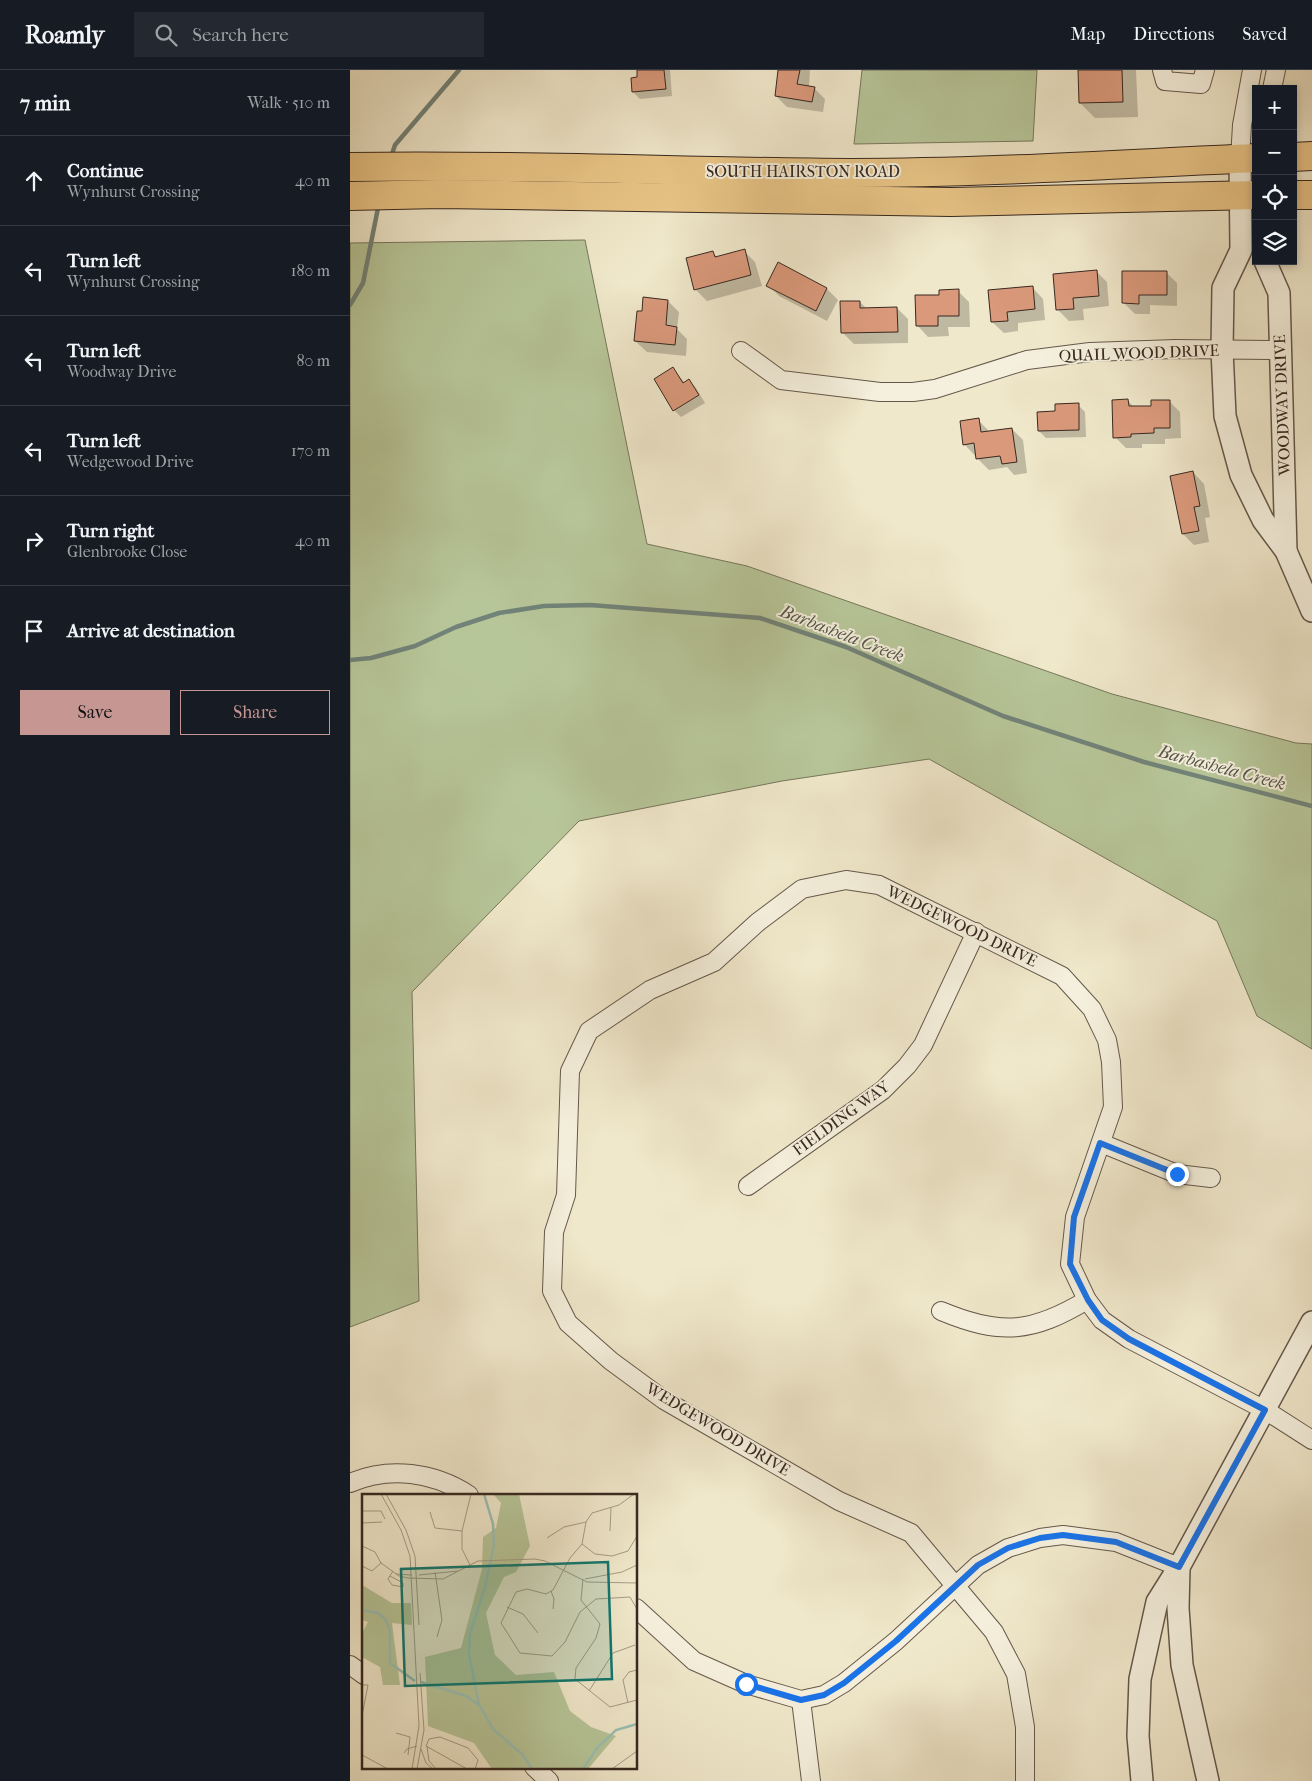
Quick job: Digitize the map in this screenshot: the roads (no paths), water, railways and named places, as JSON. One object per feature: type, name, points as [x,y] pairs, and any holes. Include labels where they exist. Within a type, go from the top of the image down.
[{"type":"main road","points":[[1297,157],[1312,156]]},
{"type":"main road","name":"SOUTH HAIRSTON ROAD","points":[[350,167],[445,166],[851,173],[957,171],[1248,159]]},
{"type":"main road","name":"SOUTH HAIRSTON ROAD","points":[[350,196],[439,194],[951,202],[1248,195]]},
{"type":"main road","points":[[1297,195],[1312,195]]},
{"type":"street","points":[[1162,70],[1165,81],[1201,84],[1205,70]]},
{"type":"street","points":[[1248,159],[1242,125],[1251,101],[1252,70]]},
{"type":"street","points":[[1273,85],[1276,70]]},
{"type":"street","name":"WOODWAY DRIVE","points":[[1248,159],[1248,195],[1241,250],[1223,288],[1222,350],[1225,416],[1241,475],[1263,520],[1286,551],[1312,611]]},
{"type":"street","name":"WOODWAY DRIVE","points":[[1267,265],[1280,294],[1286,551]]},
{"type":"street","name":"QUAIL WOOD DRIVE","points":[[742,352],[781,380],[880,392],[913,392],[957,383],[1027,360],[1090,352],[1280,350]]},
{"type":"street","name":"WEDGEWOOD DRIVE","points":[[1025,1781],[1025,1727],[1016,1674],[994,1632],[911,1534],[839,1501],[664,1400],[611,1361],[568,1323],[552,1291],[552,1257],[554,1232],[566,1195],[570,1071],[589,1031],[650,990],[714,962],[758,922],[802,889],[812,885],[846,880],[880,885],[1062,976],[1092,1009],[1107,1040],[1111,1062],[1113,1108],[1074,1217],[1070,1264],[1088,1300],[1102,1320],[1129,1339],[1265,1410],[1312,1440]]},
{"type":"street","name":"FIELDING WAY","points":[[748,1186],[883,1090],[907,1066],[923,1045],[976,932]]},
{"type":"street","points":[[1100,1143],[1177,1174],[1211,1178]]},
{"type":"street","points":[[941,1311],[976,1324],[1004,1329],[1026,1328],[1063,1315],[1088,1300]]},
{"type":"street","points":[[1142,1781],[1138,1736],[1140,1679],[1157,1602],[1179,1567],[1312,1322]]},
{"type":"street","points":[[350,1483],[362,1477],[385,1473],[430,1476],[451,1483],[468,1494]]},
{"type":"street","points":[[638,1610],[694,1661],[746,1684],[801,1700],[824,1695],[844,1683],[896,1641],[978,1565],[1008,1548],[1040,1538],[1063,1535],[1116,1542],[1179,1567]]},
{"type":"street","points":[[1179,1567],[1178,1608],[1182,1665],[1208,1781]]},
{"type":"street","points":[[350,1666],[362,1674]]},
{"type":"street","points":[[801,1700],[811,1781]]},
{"type":"street","points":[[535,1768],[549,1781]]},
{"type":"waterway","points":[[391,157],[395,145],[459,70]]},
{"type":"waterway","points":[[350,305],[363,283],[379,203]]},
{"type":"waterway","name":"Barbashela Creek","points":[[350,660],[371,658],[415,646],[456,627],[499,613],[544,606],[590,605],[760,618],[846,647],[1003,716],[1144,762],[1312,806]]}]
